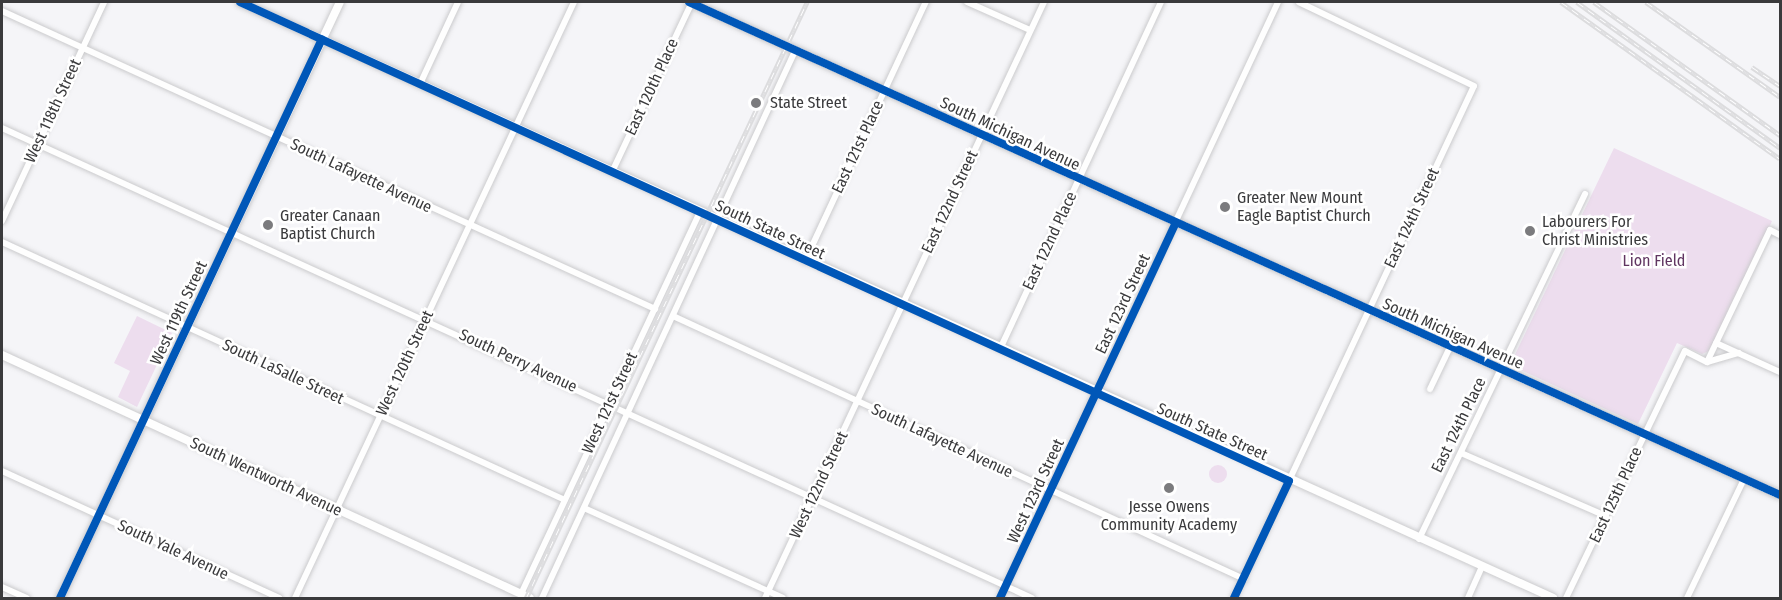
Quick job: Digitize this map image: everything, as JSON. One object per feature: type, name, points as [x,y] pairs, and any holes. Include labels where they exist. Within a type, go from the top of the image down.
[{"type":"main road","name":"South Michigan Avenue","points":[[691,2],[1175,225],[1780,495]]},
{"type":"street","name":"West 118th Street","points":[[2,221],[104,2]]},
{"type":"street","name":"South State Street","points":[[240,2],[1289,482],[1553,598]]},
{"type":"street","name":"West 119th Street","points":[[60,598],[340,2]]},
{"type":"street","points":[[420,84],[458,2]]},
{"type":"street","name":"West 120th Street","points":[[295,598],[574,2]]},
{"type":"street","name":"East 120th Place","points":[[612,172],[691,2]]},
{"type":"street","name":"East 121st Place","points":[[805,261],[926,2]]},
{"type":"street","points":[[967,2],[1030,30]]},
{"type":"street","name":"East 122nd Street","points":[[903,305],[1044,2]]},
{"type":"street","name":"East 122nd Place","points":[[999,350],[1161,2]]},
{"type":"street","name":"East 123rd Street","points":[[1096,394],[1278,2]]},
{"type":"street","name":"East 124th Street","points":[[1234,598],[1474,86],[1299,2]]},
{"type":"street","name":"South Lafayette Avenue","points":[[2,11],[655,309]]},
{"type":"street","name":"West 121st Street","points":[[542,598],[795,51]]},
{"type":"street","name":"South Perry Avenue","points":[[2,128],[1032,598]]},
{"type":"street","name":"East 124th Place","points":[[1419,539],[1585,194]]},
{"type":"street","name":"West 121st Street","points":[[521,594],[700,212]]},
{"type":"street","points":[[1707,362],[1770,230],[1780,235]]},
{"type":"street","name":"South LaSalle Street","points":[[2,242],[565,500]]},
{"type":"street","name":"West 122nd Street","points":[[766,595],[903,305]]},
{"type":"street","name":"South Lafayette Avenue","points":[[673,316],[1244,579]]},
{"type":"street","points":[[1716,343],[1780,372]]},
{"type":"street","name":"South Michigan Avenue","points":[[1430,389],[1450,347]]},
{"type":"street","name":"East 125th Place","points":[[1566,598],[1685,351],[1707,362]]},
{"type":"street","points":[[1707,362],[1739,353]]},
{"type":"street","name":"South Wentworth Avenue","points":[[2,356],[530,598]]},
{"type":"street","name":"West 123rd Street","points":[[1000,598],[1096,394]]},
{"type":"street","points":[[1461,453],[1606,516]]},
{"type":"street","name":"South Yale Avenue","points":[[2,471],[279,598]]},
{"type":"street","points":[[1687,598],[1744,479]]},
{"type":"street","points":[[584,508],[766,595],[783,598]]},
{"type":"street","points":[[1468,598],[1482,567]]},
{"type":"street","points":[[2,587],[27,598]]},
{"type":"green space","name":"Lion Field","points":[[1614,148],[1772,221],[1709,351],[1702,354],[1677,343],[1638,424],[1510,365]]},
{"type":"green space","points":[[137,316],[172,333],[137,407],[118,397],[130,371],[114,363]]},
{"type":"green space","points":[[1218,465],[1224,468],[1227,474],[1224,480],[1218,483],[1212,480],[1209,474],[1212,468]]},
{"type":"railway","points":[[526,598],[807,2]]},
{"type":"railway","points":[[1561,2],[1780,159]]},
{"type":"railway","points":[[1577,2],[1780,148]]},
{"type":"railway","points":[[1594,2],[1780,135]]},
{"type":"railway","points":[[1646,2],[1780,97]]},
{"type":"railway","points":[[1752,67],[1780,86]]},
{"type":"cycle path","points":[[240,2],[1289,481],[1234,598]]},
{"type":"cycle path","points":[[689,2],[1780,495]]},
{"type":"cycle path","points":[[60,598],[322,39]]},
{"type":"cycle path","points":[[1000,598],[1175,225]]},
{"type":"place","name":"State Street","points":[[756,103]]},
{"type":"place","name":"Greater New Mount Eagle Baptist Church","points":[[1225,207]]},
{"type":"place","name":"Greater Canaan Baptist Church","points":[[268,225]]},
{"type":"place","name":"Labourers For Christ Ministries","points":[[1530,231]]},
{"type":"place","name":"Jesse Owens Community Academy","points":[[1169,488]]}]
